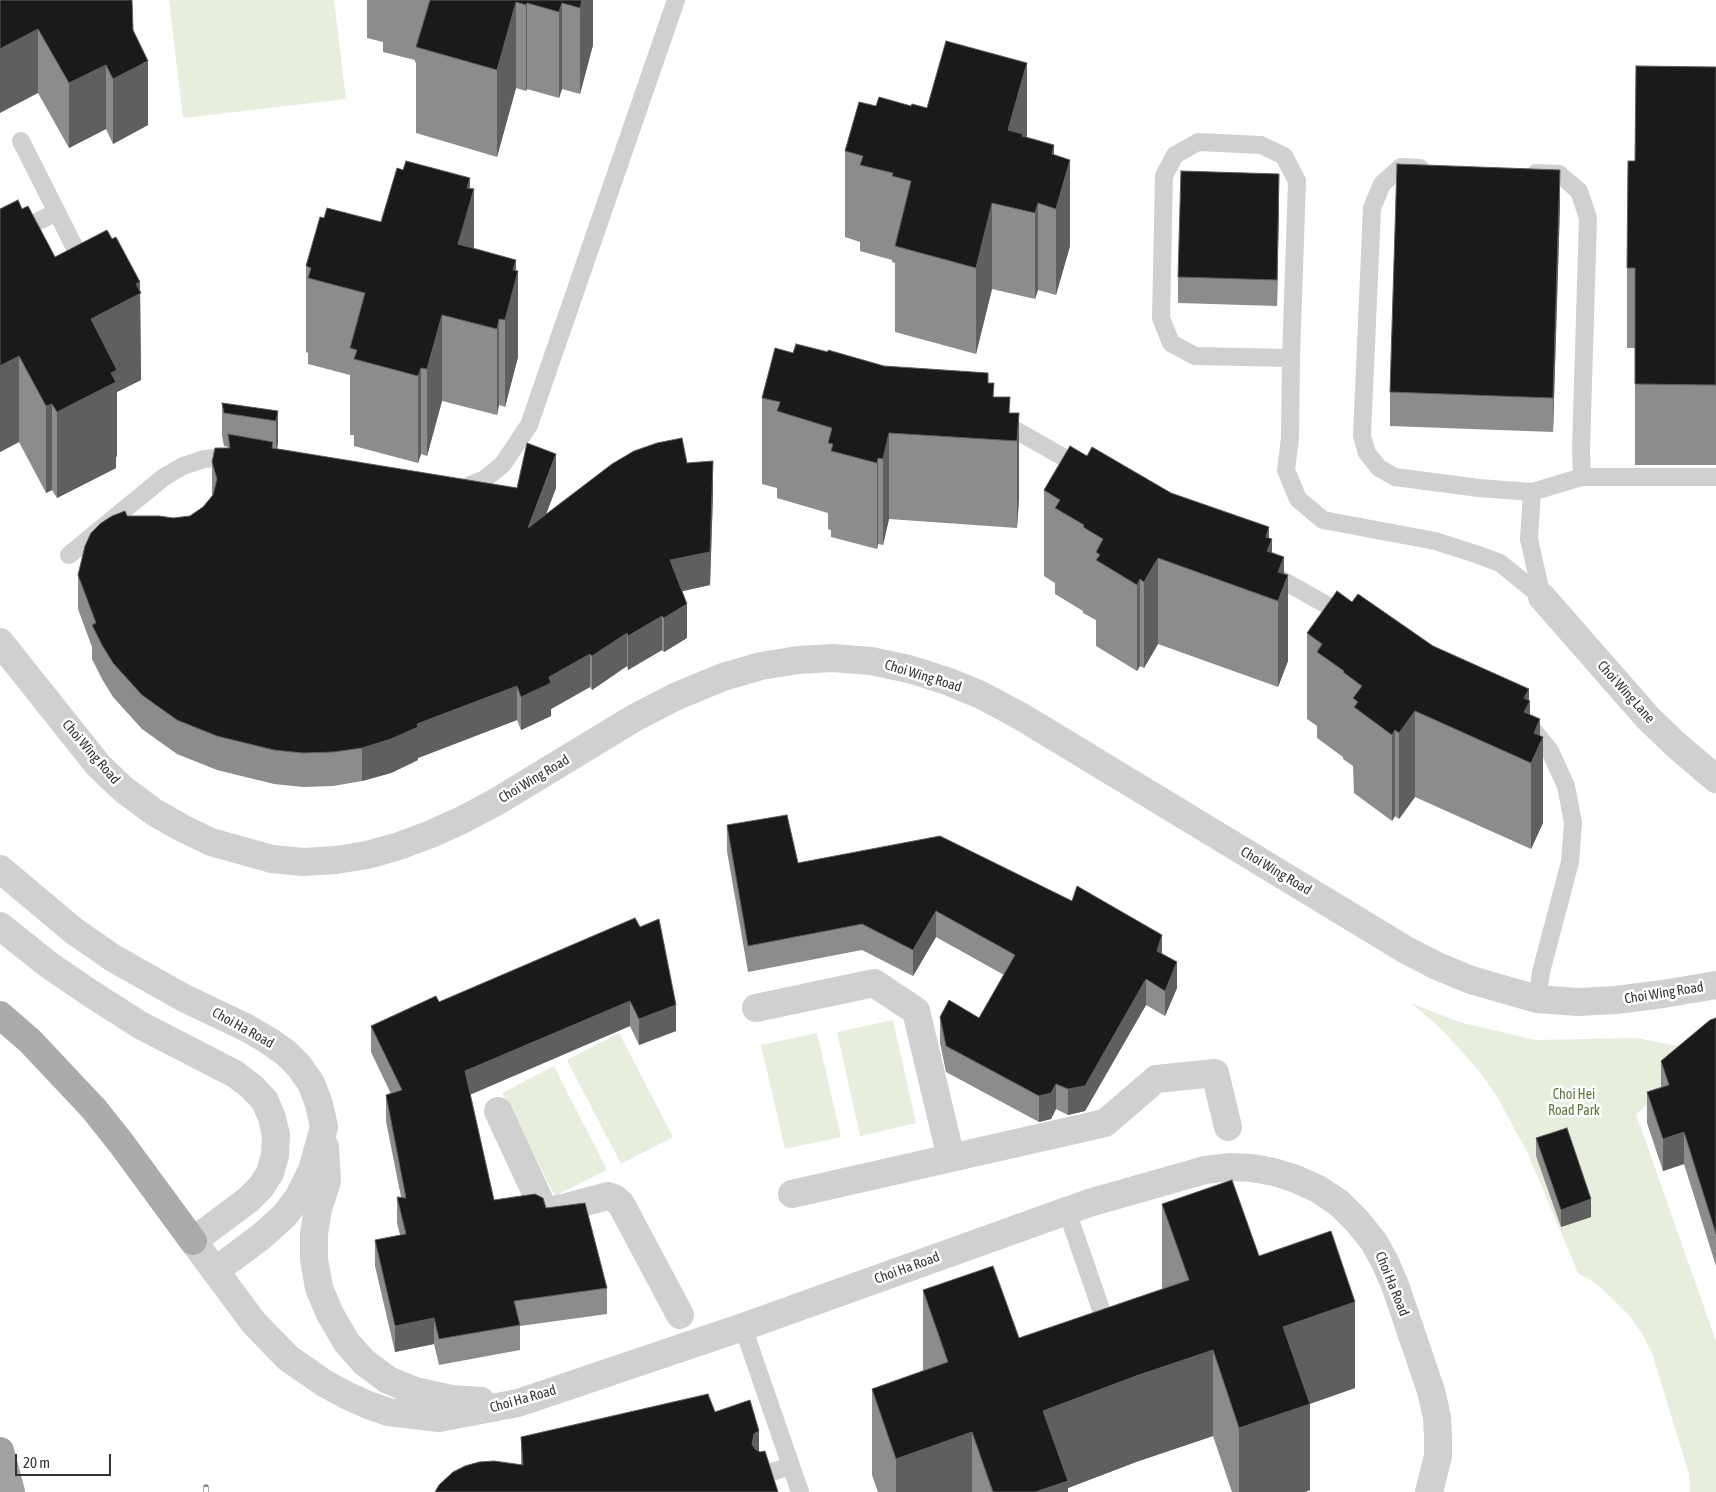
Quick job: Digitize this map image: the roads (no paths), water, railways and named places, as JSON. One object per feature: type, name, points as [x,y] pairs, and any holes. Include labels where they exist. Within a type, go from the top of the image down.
[{"type":"highway","points":[[0,1451],[11,1492]]},
{"type":"main road","points":[[0,1015],[30,1041],[94,1109],[193,1241]]},
{"type":"street","name":"Choi Wing Lane","points":[[1542,597],[1648,718],[1716,779]]},
{"type":"street","name":"Choi Wing Road","points":[[0,642],[98,765],[123,789],[154,812],[211,842],[272,859],[303,862],[336,860],[399,846],[431,834],[496,802],[636,718],[677,696],[723,677],[761,666],[798,660],[833,658],[871,661],[909,669],[947,681],[981,695],[1022,717],[1413,954],[1471,980],[1537,998],[1578,1002],[1616,1000],[1663,994],[1716,984]]},
{"type":"street","name":"Choi Ha Road","points":[[0,869],[74,931],[113,958],[146,977],[247,1028],[286,1052],[299,1066],[310,1083],[319,1104],[324,1127],[312,1170],[298,1198],[284,1216],[262,1236],[215,1271]]},
{"type":"street","points":[[0,926],[49,965],[140,1025],[235,1074],[252,1087],[264,1101],[272,1118],[276,1135],[275,1155],[270,1173],[261,1187],[248,1200],[193,1241]]},
{"type":"street","points":[[756,1008],[874,983],[916,1011],[951,1158]]},
{"type":"street","points":[[792,1194],[1106,1123],[1156,1079],[1215,1073],[1228,1127]]},
{"type":"street","points":[[498,1111],[542,1206],[555,1210],[608,1196],[614,1198],[621,1204],[680,1315]]},
{"type":"street","points":[[324,1127],[327,1181],[318,1209],[314,1234],[314,1259],[319,1288],[330,1314],[347,1343],[364,1362],[388,1380],[415,1391],[451,1399],[518,1403]]},
{"type":"street","name":"Choi Ha Road","points":[[193,1241],[254,1323],[288,1358],[324,1383],[360,1401],[388,1412],[439,1418],[518,1403],[744,1327],[1088,1203],[1205,1170],[1230,1167],[1274,1172],[1318,1189],[1339,1203],[1374,1242],[1386,1264],[1431,1392],[1436,1417],[1438,1456],[1429,1492]]},
{"type":"lane","points":[[440,492],[464,489],[485,480],[504,464],[529,425],[676,0]]},
{"type":"lane","points":[[21,141],[87,273]]},
{"type":"lane","points":[[1291,358],[1195,356],[1171,343],[1161,318],[1164,176],[1175,155],[1198,142],[1261,144],[1284,156],[1296,181],[1290,438],[1286,470],[1298,500],[1323,520],[1434,541],[1500,563],[1542,597]]},
{"type":"lane","points":[[1441,169],[1401,167],[1382,184],[1372,208],[1362,436],[1367,453],[1379,468],[1395,477],[1478,488],[1532,492],[1582,477],[1716,477]]},
{"type":"lane","points":[[1520,172],[1559,174],[1579,191],[1588,218],[1581,449],[1582,477]]},
{"type":"lane","points":[[0,240],[57,212]]},
{"type":"lane","points":[[984,412],[1096,475]]},
{"type":"lane","points":[[69,554],[164,477],[183,466],[204,459],[226,458],[254,462]]},
{"type":"lane","points":[[1532,492],[1528,539],[1542,597]]},
{"type":"lane","points":[[1252,563],[1364,626]]},
{"type":"lane","points":[[1517,715],[1525,721],[1550,751],[1566,786],[1573,823],[1570,862],[1541,972],[1537,998]]},
{"type":"lane","points":[[1067,1211],[1104,1321],[1104,1335],[1096,1344]]},
{"type":"lane","points":[[744,1327],[800,1492]]},
{"type":"lane","points":[[762,1474],[791,1466]]},
{"type":"railway","points":[[206,1487],[206,1492]]},
{"type":"park label","name":"Choi Hei Road Park","points":[[1574,1104]]}]
